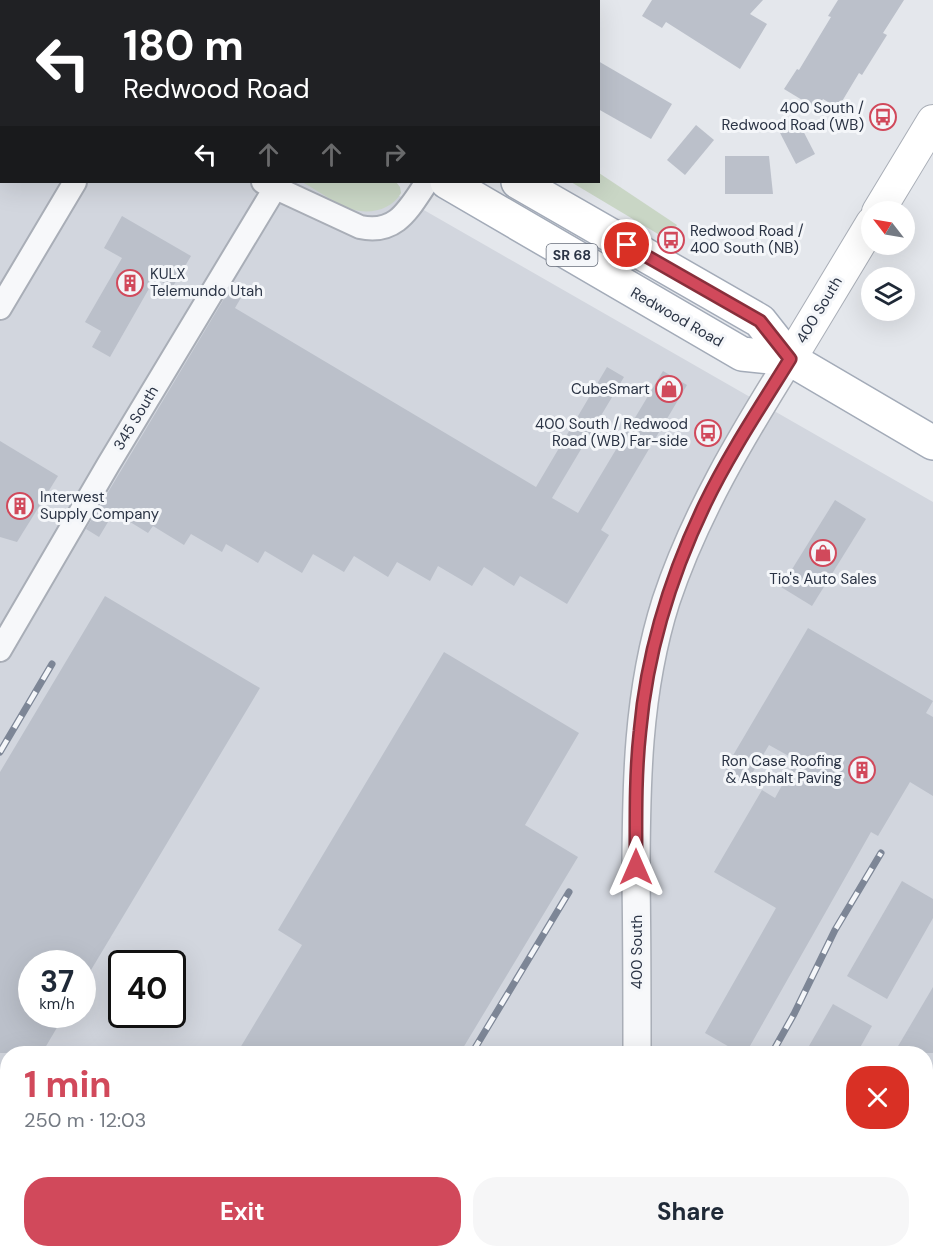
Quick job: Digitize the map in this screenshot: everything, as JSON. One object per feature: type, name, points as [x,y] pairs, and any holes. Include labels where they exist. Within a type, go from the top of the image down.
[{"type":"main road","points":[[885,201],[933,121]]},
{"type":"main road","name":"Redwood Road","points":[[449,183],[741,354],[790,359]]},
{"type":"main road","name":"Redwood Road","points":[[520,183],[760,321],[790,359],[933,443]]},
{"type":"main road","name":"400 South","points":[[790,359],[861,241]]},
{"type":"street","points":[[0,308],[74,183]]},
{"type":"street","points":[[269,185],[360,227],[372,230],[396,223],[426,183]]},
{"type":"street","name":"345 South","points":[[0,650],[269,185]]},
{"type":"street","name":"400 South","points":[[637,1046],[636,790],[640,729],[650,667],[677,570],[705,505],[725,466],[790,359]]},
{"type":"shaded area","points":[[0,183],[377,183],[933,502],[933,1046],[0,1046]]},
{"type":"green space","points":[[600,174],[677,225],[668,240],[573,183],[600,183]]},
{"type":"green space","points":[[304,183],[397,183],[400,187],[401,193],[397,199],[379,210],[358,211],[338,203]]},
{"type":"building","points":[[652,0],[763,0],[750,14],[767,24],[740,69],[666,22],[662,28],[642,16]]},
{"type":"building","points":[[838,0],[904,0],[883,33],[887,35],[862,75],[859,73],[838,108],[823,99],[817,109],[784,89],[797,69],[799,70],[831,17],[828,16]]},
{"type":"building","points":[[600,62],[672,104],[651,139],[600,110]]},
{"type":"building","points":[[796,117],[815,154],[796,164],[777,127]]},
{"type":"building","points":[[696,125],[714,140],[685,175],[667,160]]},
{"type":"building","points":[[725,156],[769,156],[773,194],[725,194]]},
{"type":"building","name":"KULX Telemundo Utah","points":[[122,216],[191,256],[172,288],[155,278],[110,357],[92,347],[101,331],[85,322],[122,258],[104,248]]},
{"type":"building","points":[[234,282],[246,289],[235,308],[536,487],[607,367],[624,377],[552,498],[578,513],[663,371],[687,385],[601,530],[609,535],[567,604],[520,576],[514,586],[484,567],[472,586],[438,566],[430,581],[397,562],[388,577],[354,556],[344,572],[313,554],[302,573],[265,551],[258,563],[226,544],[222,552],[191,534],[184,545],[153,526],[148,533],[114,512],[99,537],[86,529]]},
{"type":"building","name":"Interwest Supply Company","points":[[0,441],[58,476],[17,542],[0,537]]},
{"type":"building","name":"Tio's Auto Sales","points":[[835,500],[866,519],[812,606],[781,587]]},
{"type":"building","points":[[105,596],[260,688],[96,962],[96,950],[18,950],[18,1028],[57,1028],[46,1046],[0,1046],[0,772]]},
{"type":"building","name":"Ron Case Roofing & Asphalt Paving","points":[[808,628],[933,701],[926,713],[933,717],[933,796],[910,782],[878,836],[871,832],[750,1046],[728,1046],[705,1033],[776,908],[714,872],[762,790],[775,798],[796,760],[769,745],[747,782],[725,769]]},
{"type":"building","points":[[444,652],[579,733],[525,825],[578,857],[464,1046],[241,1046],[302,945],[278,930]]},
{"type":"building","points":[[902,881],[933,899],[933,918],[887,999],[847,976]]},
{"type":"building","points":[[933,987],[933,1046],[898,1046]]},
{"type":"building","points":[[833,1004],[872,1026],[861,1046],[809,1046]]},
{"type":"railway","points":[[0,752],[52,664]]},
{"type":"railway","points":[[776,1046],[835,930],[881,853]]},
{"type":"railway","points":[[476,1046],[569,892]]},
{"type":"place","name":"400 South / Redwood Road (WB)","points":[[883,117]]},
{"type":"place","name":"Redwood Road / 400 South (NB)","points":[[671,240]]},
{"type":"place","name":"KULX Telemundo Utah","points":[[130,283]]},
{"type":"place","name":"CubeSmart","points":[[669,389]]},
{"type":"place","name":"400 South / Redwood Road (WB) Far-side","points":[[708,433]]},
{"type":"place","name":"Interwest Supply Company","points":[[20,506]]},
{"type":"place","name":"Tio's Auto Sales","points":[[823,553]]},
{"type":"place","name":"Ron Case Roofing & Asphalt Paving","points":[[862,770]]},
{"type":"route","points":[[627,245],[760,321],[790,359],[719,476],[690,538],[666,603],[650,667],[640,729],[636,790],[636,867]]}]
